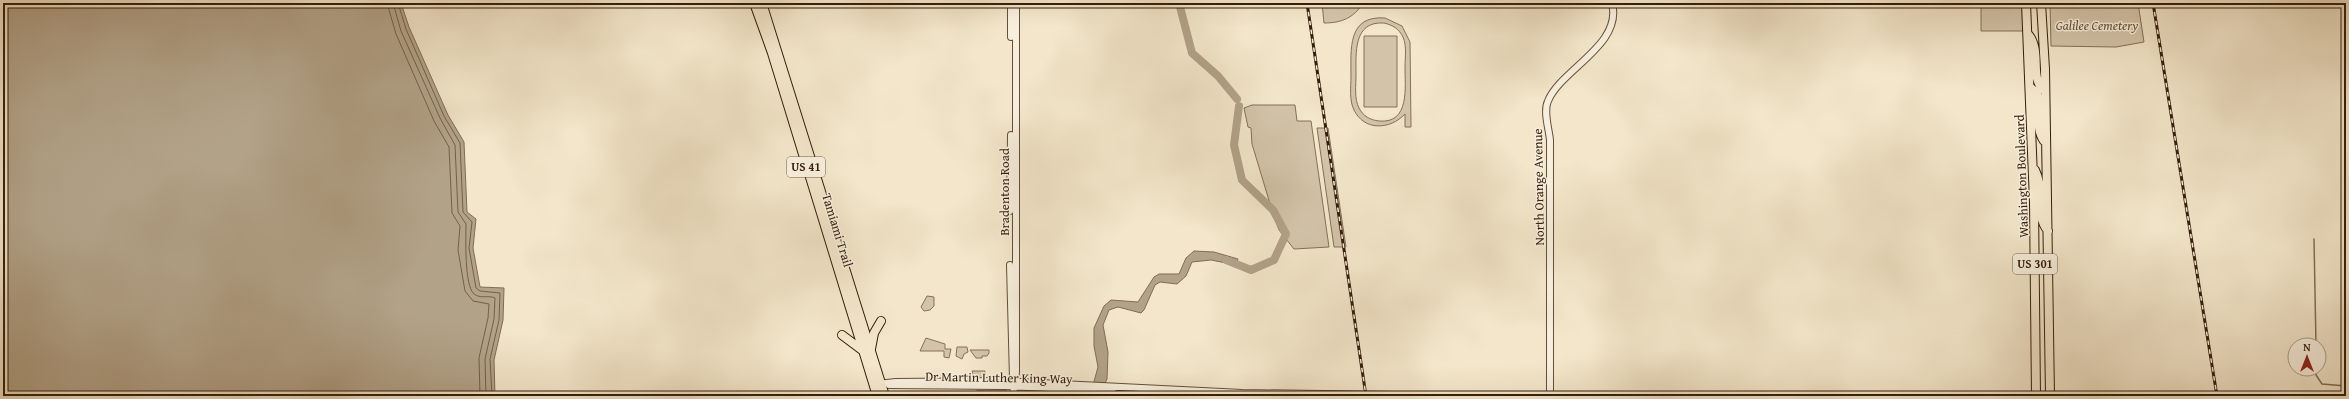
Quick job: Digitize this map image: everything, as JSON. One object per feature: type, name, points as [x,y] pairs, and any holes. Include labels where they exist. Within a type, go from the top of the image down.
[{"type":"main road","name":"Tamiami Trail","points":[[754,3],[772,53],[867,350]]},
{"type":"main road","name":"Tamiami Trail","points":[[762,3],[877,384],[877,396]]},
{"type":"main road","name":"Washington Boulevard","points":[[2026,3],[2033,166],[2036,396]]},
{"type":"main road","name":"Washington Boulevard","points":[[2042,3],[2048,231],[2050,396]]},
{"type":"main road","points":[[2028,34],[2035,45],[2038,83],[2045,91]]},
{"type":"main road","points":[[2030,87],[2037,93],[2040,131],[2046,143]]},
{"type":"main road","points":[[2033,166],[2040,181],[2041,218],[2048,231]]},
{"type":"main road","points":[[842,334],[867,350],[881,321]]},
{"type":"main road","name":"Tamiami Trail","points":[[877,384],[885,396]]},
{"type":"street","name":"Bradenton Road","points":[[1011,3],[1010,281],[1011,372],[1013,396]]},
{"type":"street","name":"Bradenton Road","points":[[1013,384],[1016,372],[1016,3]]},
{"type":"street","name":"North Orange Avenue","points":[[1550,396],[1550,140],[1546,108],[1554,92],[1606,37],[1613,18],[1612,3]]},
{"type":"street","name":"Dr Martin Luther King Way","points":[[877,384],[896,382],[1013,384],[1071,387],[1112,387],[1144,392],[1271,395],[1467,396]]},
{"type":"green space","points":[[1322,3],[1363,3],[1356,12],[1346,19],[1324,23]]},
{"type":"green space","points":[[1981,3],[2024,3],[2025,31],[1981,31]]},
{"type":"green space","name":"Galilee Cemetery","points":[[2050,3],[2138,3],[2144,42],[2116,47],[2051,46]]},
{"type":"green space","points":[[1385,18],[1402,26],[1410,42],[1411,127],[1405,127],[1405,114],[1392,123],[1378,126],[1371,125],[1358,117],[1352,106],[1351,56],[1354,36],[1358,28],[1364,22],[1373,19]],"holes":[[[1384,23],[1393,26],[1403,37],[1406,52],[1405,94],[1401,111],[1396,117],[1389,120],[1379,121],[1370,119],[1361,111],[1357,104],[1356,57],[1358,40],[1362,33],[1367,27],[1374,24]]]},
{"type":"green space","points":[[1364,36],[1397,36],[1397,107],[1364,107]]},
{"type":"green space","points":[[1252,105],[1295,105],[1297,121],[1311,121],[1329,247],[1294,249],[1279,230],[1252,144],[1251,128],[1248,127],[1244,108]]},
{"type":"green space","points":[[1317,128],[1328,128],[1346,247],[1334,247]]},
{"type":"green space","points":[[927,296],[934,297],[934,306],[930,310],[924,311],[921,307]]},
{"type":"green space","points":[[926,338],[945,344],[945,349],[951,349],[949,358],[944,357],[944,351],[920,351]]},
{"type":"green space","points":[[957,347],[967,347],[968,352],[964,354],[962,359],[956,356]]},
{"type":"green space","points":[[970,350],[989,350],[989,353],[987,356],[982,356],[982,358],[976,358]]},
{"type":"green space","points":[[972,371],[985,371],[985,378],[974,378]]},
{"type":"green space","points":[[977,390],[1006,390],[1008,396],[985,396],[985,394],[977,393]]},
{"type":"green space","points":[[1097,393],[1139,395],[1139,396],[1096,396]]},
{"type":"water","points":[[3,3],[401,3],[409,27],[448,115],[464,142],[467,212],[476,219],[473,248],[480,287],[504,288],[503,320],[494,360],[495,396],[3,396]]},
{"type":"water","points":[[1194,251],[1214,252],[1238,259],[1236,265],[1211,260],[1192,262],[1186,276],[1177,284],[1160,282],[1155,285],[1144,310],[1141,313],[1118,307],[1109,310],[1103,325],[1108,352],[1107,379],[1099,396],[1090,396],[1098,367],[1094,346],[1094,328],[1104,306],[1111,300],[1138,302],[1154,277],[1159,274],[1179,274],[1186,258]]},
{"type":"waterway","points":[[1179,3],[1192,53],[1218,76],[1237,99]]},
{"type":"waterway","points":[[1226,260],[1251,270],[1274,260],[1286,234],[1273,210],[1242,180],[1234,145],[1239,106]]},
{"type":"waterway","points":[[2314,239],[2316,337]]},
{"type":"waterway","points":[[2317,377],[2322,384],[2346,386]]},
{"type":"railway","points":[[1307,3],[1366,396]]},
{"type":"railway","points":[[2153,3],[2217,396]]}]
